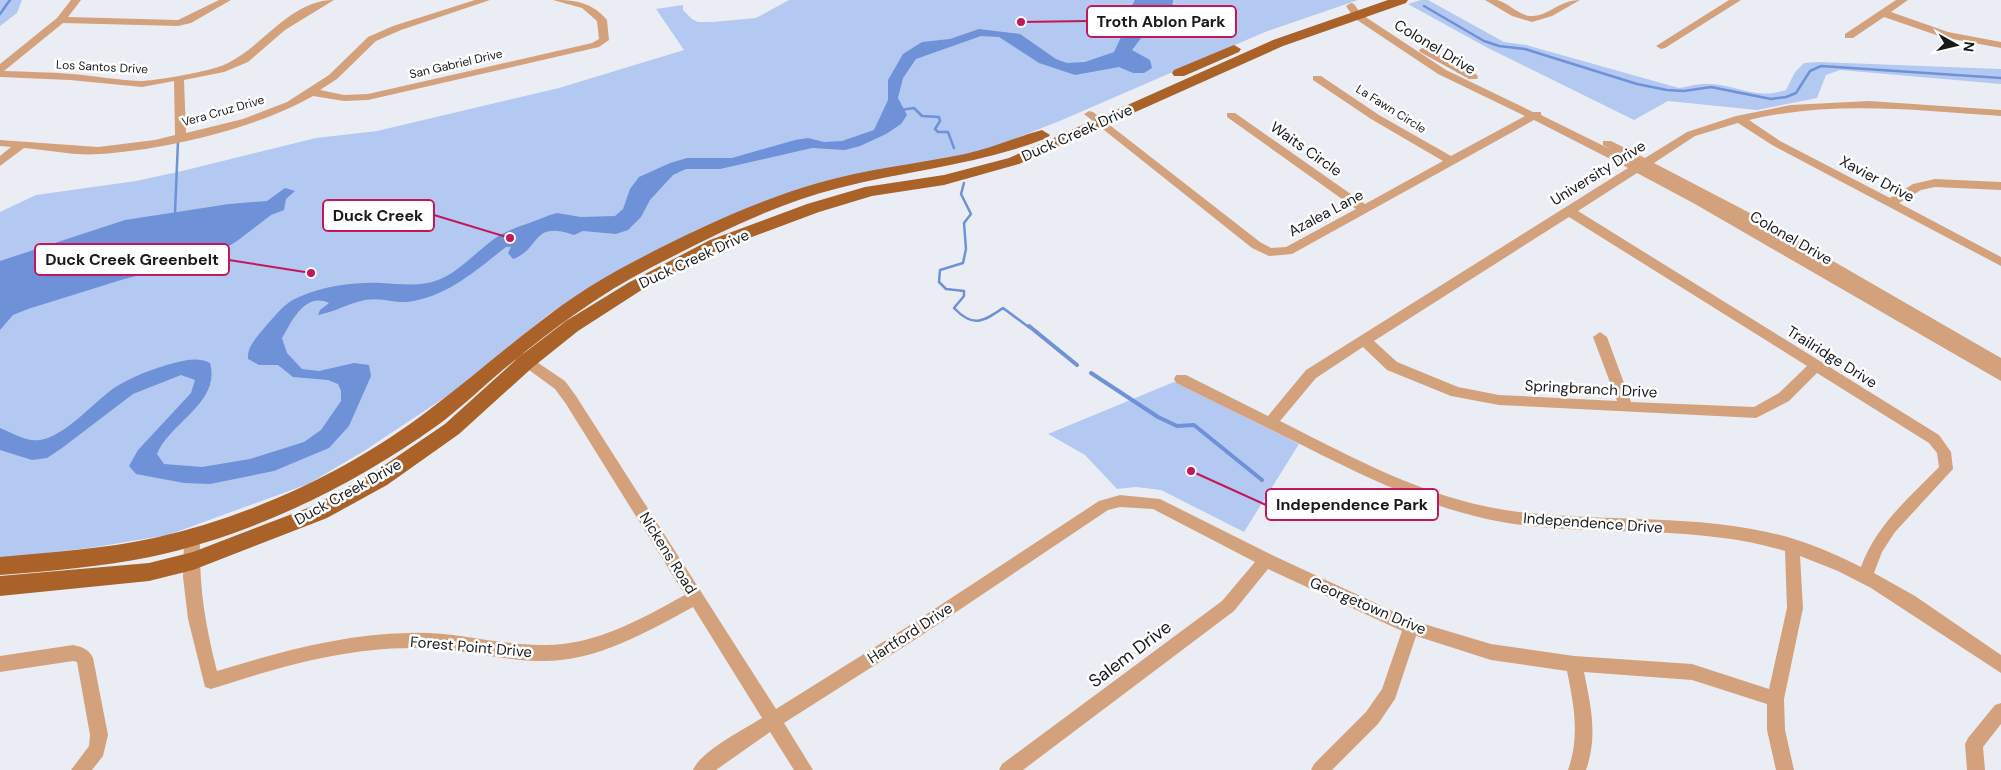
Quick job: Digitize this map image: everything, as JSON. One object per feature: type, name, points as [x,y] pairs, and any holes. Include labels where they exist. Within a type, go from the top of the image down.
[{"type":"main road","name":"Duck Creek Drive","points":[[0,566],[103,555],[192,538],[311,491],[431,419],[520,356],[634,287],[716,244],[813,208],[871,192],[944,180],[1014,161],[1095,118],[1361,9],[1401,0]]},
{"type":"main road","name":"Duck Creek Drive","points":[[0,586],[148,572],[193,561],[265,535],[320,512],[403,464],[452,429],[520,356]]},
{"type":"main road","points":[[385,448],[403,464]]},
{"type":"street","points":[[0,70],[61,20],[76,0]]},
{"type":"street","points":[[61,20],[178,23],[187,21],[226,0]]},
{"type":"street","name":"Los Santos Drive","points":[[0,74],[70,77],[142,84],[220,70],[244,60],[281,28],[312,8],[329,0]]},
{"type":"street","name":"Vera Cruz Drive","points":[[0,143],[98,152],[155,144],[267,114],[290,104],[333,78],[372,39],[397,28],[485,0]]},
{"type":"street","name":"San Gabriel Drive","points":[[311,92],[344,98],[368,97],[594,45],[604,40],[602,20],[585,6],[558,0]]},
{"type":"street","points":[[1490,0],[1523,18],[1539,20],[1575,0]]},
{"type":"street","points":[[1716,0],[1731,3]]},
{"type":"street","points":[[1849,36],[1903,0]]},
{"type":"street","points":[[1661,46],[1731,3]]},
{"type":"street","name":"Colonel Drive","points":[[1361,9],[1442,72],[1537,114],[1584,140],[1744,215],[2001,364]]},
{"type":"street","points":[[1884,13],[1946,35],[2001,45]]},
{"type":"street","points":[[179,78],[181,137]]},
{"type":"street","name":"La Fawn Circle","points":[[1317,78],[1375,117],[1451,162]]},
{"type":"street","name":"University Drive","points":[[1270,423],[1311,374],[1639,165],[1691,134],[1741,120],[1814,106],[1840,104],[2001,113]]},
{"type":"street","name":"Azalea Lane","points":[[1095,118],[1256,246],[1269,252],[1288,251],[1537,114]]},
{"type":"street","name":"Waits Circle","points":[[1231,115],[1364,209]]},
{"type":"street","name":"Xavier Drive","points":[[1741,120],[1776,143],[2001,262]]},
{"type":"street","points":[[0,162],[22,144]]},
{"type":"street","name":"Colonel Drive","points":[[1639,165],[2001,376]]},
{"type":"street","points":[[1890,203],[1917,187],[1935,183],[2001,186]]},
{"type":"street","name":"Trailridge Drive","points":[[1569,211],[1934,439],[1947,457],[1946,469],[1890,527],[1875,549],[1865,576]]},
{"type":"street","points":[[1600,337],[1626,408]]},
{"type":"street","name":"Springbranch Drive","points":[[1364,340],[1392,366],[1456,392],[1499,400],[1626,408],[1756,413],[1784,397],[1816,366]]},
{"type":"street","name":"Nickens Road","points":[[520,356],[560,385],[571,400],[804,770]]},
{"type":"street","name":"Independence Drive","points":[[1181,380],[1385,481],[1470,510],[1514,518],[1738,534],[1792,545],[1829,558],[1865,576],[1948,627],[2001,664]]},
{"type":"street","name":"Georgetown Drive","points":[[1120,501],[1155,503],[1266,560],[1410,627],[1491,652],[1574,664],[1692,672],[1775,699]]},
{"type":"street","name":"Hartford Drive","points":[[702,770],[727,750],[1104,505],[1120,501]]},
{"type":"street","points":[[192,538],[193,561]]},
{"type":"street","points":[[1785,770],[1776,730],[1775,699],[1795,608],[1792,545]]},
{"type":"street","name":"Salem Drive","points":[[1008,770],[1228,606],[1266,560]]},
{"type":"street","name":"Forest Point Drive","points":[[193,561],[191,577],[196,620],[211,681],[296,654],[365,643],[412,640],[541,653],[580,650],[620,638],[695,598]]},
{"type":"street","points":[[1320,770],[1372,718],[1389,693],[1410,627]]},
{"type":"street","points":[[0,664],[79,654],[85,658],[99,735],[97,750],[80,770]]},
{"type":"street","points":[[1574,664],[1586,734],[1585,752],[1577,770]]},
{"type":"street","points":[[1976,770],[1974,744],[2001,711]]},
{"type":"shaded area","points":[[0,0],[22,0],[17,13],[0,26]]},
{"type":"shaded area","points":[[789,0],[1358,0],[1265,32],[1062,120],[989,149],[779,196],[694,231],[549,314],[456,390],[364,451],[308,484],[168,535],[96,547],[0,559],[0,212],[36,195],[136,181],[316,138],[377,131],[559,88],[684,50],[656,9],[683,5],[683,10],[692,19],[698,22],[712,22],[756,18]]},
{"type":"shaded area","points":[[1428,0],[1504,42],[1526,45],[1679,88],[1699,84],[1713,84],[1752,92],[1774,93],[1786,90],[1795,72],[1804,63],[1819,62],[2001,69],[2001,84],[1840,70],[1826,75],[1817,98],[1757,110],[1668,101],[1634,120],[1486,47],[1408,4]]},
{"type":"shaded area","points":[[1174,382],[1299,444],[1244,532],[1161,490],[1136,487],[1117,489],[1085,455],[1048,434]]},
{"type":"water","points":[[1135,0],[1173,0],[1172,8],[1148,29],[1132,50],[1150,60],[1152,68],[1144,73],[1133,73],[1119,67],[1075,75],[1039,63],[999,37],[981,36],[916,59],[903,78],[898,98],[907,115],[901,124],[886,134],[860,146],[845,150],[812,148],[720,169],[686,169],[673,175],[650,200],[641,217],[628,230],[616,234],[583,231],[574,235],[560,231],[543,233],[529,248],[513,259],[508,253],[511,247],[506,247],[460,282],[435,295],[421,299],[407,302],[377,299],[365,300],[318,315],[320,310],[329,303],[313,301],[300,310],[282,338],[287,353],[302,369],[319,371],[354,363],[369,365],[371,376],[349,426],[329,448],[274,471],[210,484],[184,483],[136,474],[129,466],[138,450],[191,393],[195,380],[181,375],[133,394],[47,458],[32,460],[0,450],[0,428],[30,440],[40,440],[49,437],[69,426],[106,394],[121,384],[158,368],[192,360],[210,363],[211,377],[208,390],[192,412],[163,443],[157,454],[164,464],[202,467],[250,459],[304,442],[321,430],[341,401],[341,391],[338,384],[328,380],[293,377],[278,365],[259,365],[248,359],[249,350],[256,338],[280,310],[294,299],[318,290],[351,284],[417,284],[438,280],[460,267],[500,235],[550,215],[557,213],[581,217],[615,216],[623,209],[630,189],[639,177],[670,163],[687,158],[732,158],[795,140],[808,138],[824,142],[842,141],[874,130],[888,100],[888,80],[903,54],[922,42],[950,39],[979,29],[1020,34],[1056,59],[1067,63],[1085,62],[1114,52],[1122,35],[1127,14]]},
{"type":"water","points":[[285,188],[295,191],[286,199],[284,210],[271,215],[237,241],[214,255],[121,280],[28,309],[13,315],[0,330],[0,261],[125,220],[229,204],[267,201]]},
{"type":"waterway","points":[[0,14],[10,0]]},
{"type":"waterway","points":[[1424,6],[1484,41],[1499,46],[1525,49],[1637,84],[1667,90],[1684,91],[1711,87],[1771,99],[1786,97],[1796,93],[1810,71],[1821,66],[2001,78]]},
{"type":"waterway","points":[[901,110],[914,108],[922,116],[939,117],[940,121],[935,129],[938,132],[948,132],[954,148]]},
{"type":"waterway","points":[[175,212],[178,141]]},
{"type":"waterway","points":[[964,183],[961,194],[971,214],[964,223],[966,249],[963,263],[940,270],[939,282],[946,289],[964,291],[964,296],[954,308],[967,318],[978,321],[990,317],[1003,308],[1030,328]]},
{"type":"waterway","points":[[1029,326],[1077,365]]},
{"type":"waterway","points":[[1091,373],[1158,417],[1177,426],[1194,425],[1262,480]]},
{"type":"place","name":"Troth Ablon Park","points":[[1021,22]]},
{"type":"place","name":"Duck Creek","points":[[510,238]]},
{"type":"place","name":"Duck Creek Greenbelt","points":[[311,273]]},
{"type":"place","name":"Independence Park","points":[[1191,471]]}]
